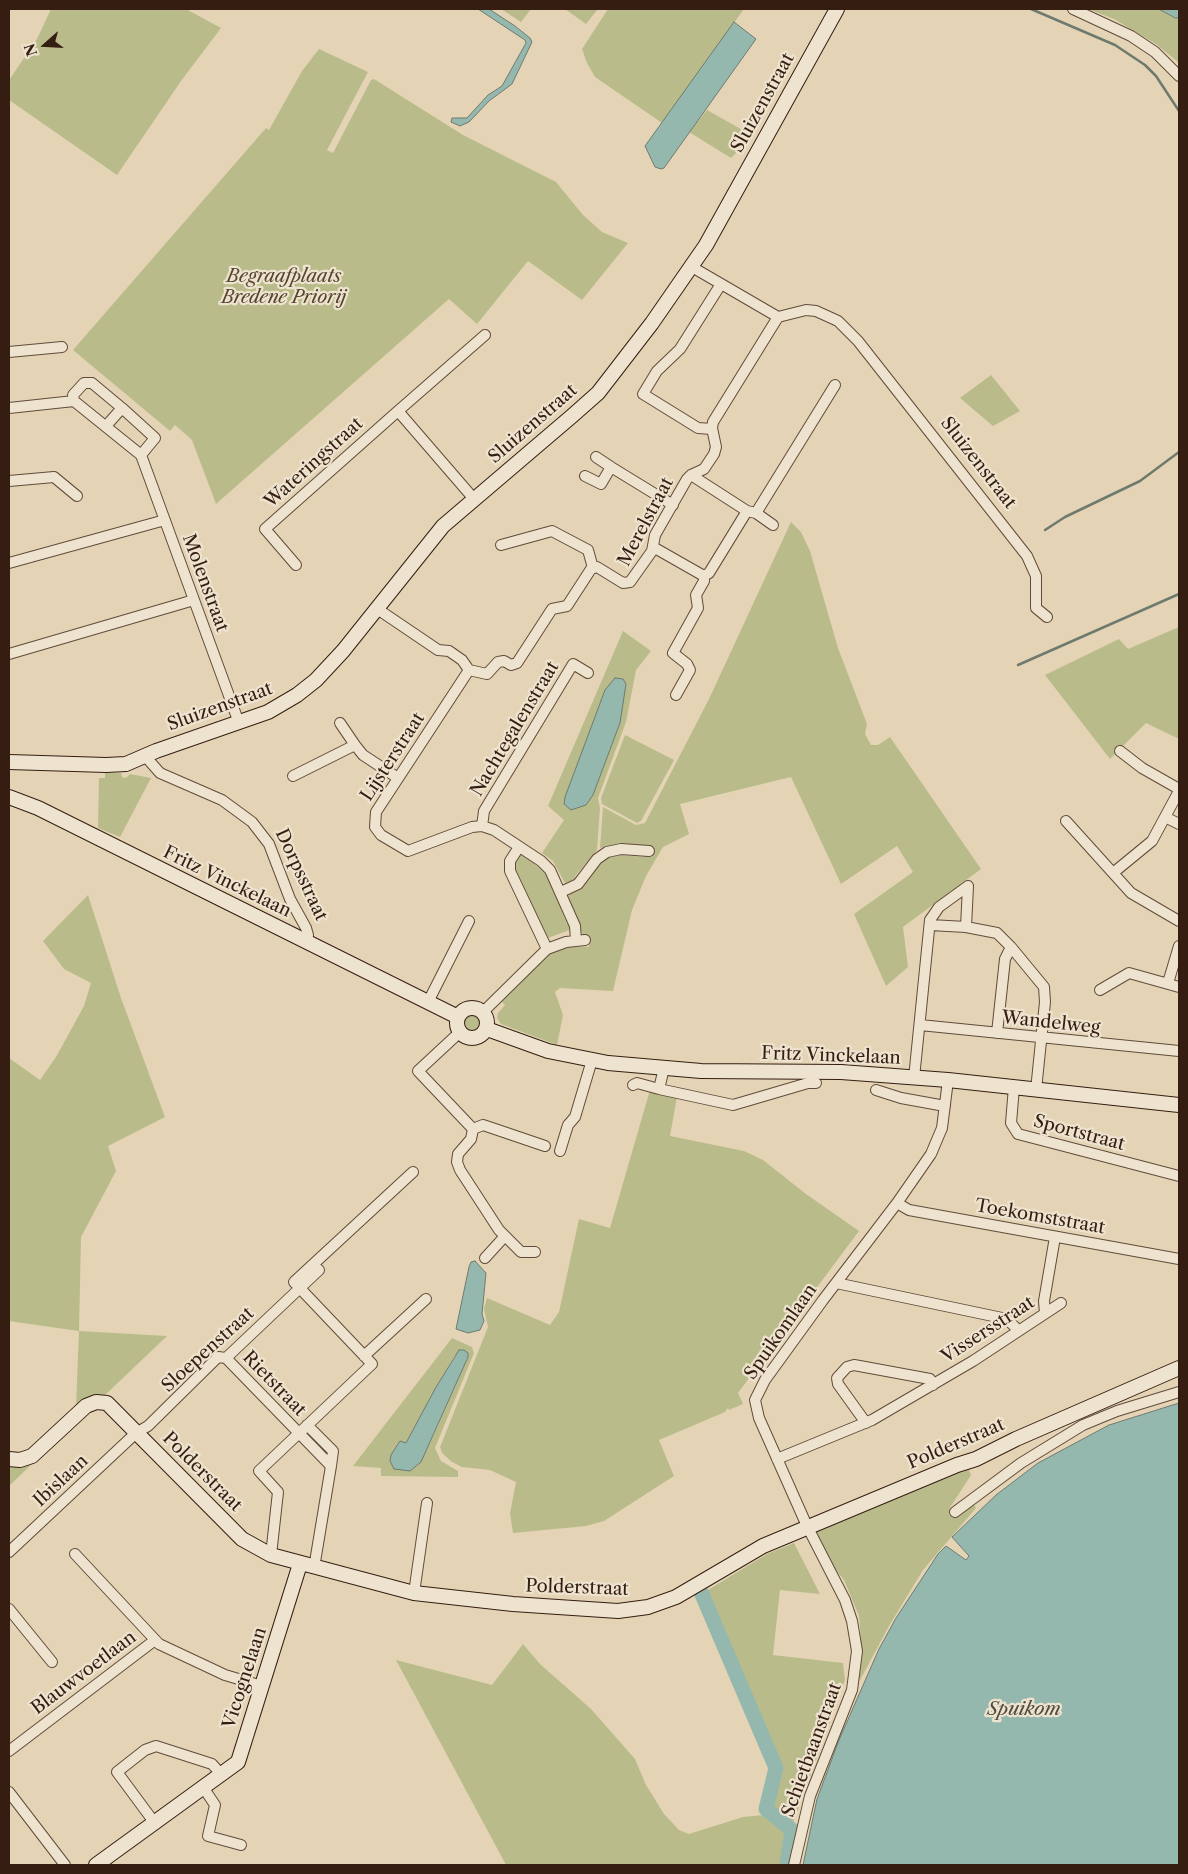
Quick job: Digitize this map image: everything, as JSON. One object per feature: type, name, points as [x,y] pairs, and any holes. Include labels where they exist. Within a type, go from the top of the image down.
[{"type":"street","name":"Sluizenstraat","points":[[145,756],[268,712],[305,690],[343,650],[432,538],[474,499],[598,393],[692,267],[706,245],[837,9]]},
{"type":"street","points":[[1073,9],[1131,36],[1155,52],[1179,76]]},
{"type":"street","points":[[692,267],[778,316]]},
{"type":"street","points":[[712,429],[698,428],[643,394],[657,371],[680,348],[721,284]]},
{"type":"street","name":"Sluizenstraat","points":[[778,316],[806,310],[816,312],[838,321],[858,341],[1027,556],[1036,576],[1036,608],[1047,617]]},
{"type":"street","name":"Merelstraat","points":[[469,670],[487,674],[498,662],[504,661],[511,665],[517,663],[552,609],[567,606],[593,568],[600,568],[623,583],[632,581],[653,547],[655,535],[691,475],[705,468],[715,452],[712,429],[716,416],[778,316]]},
{"type":"street","name":"Wateringstraat","points":[[296,565],[265,528],[485,335]]},
{"type":"street","points":[[9,352],[62,347]]},
{"type":"street","points":[[9,408],[74,400],[141,455],[155,438],[88,381],[73,395],[74,400]]},
{"type":"street","points":[[704,576],[709,573],[751,512],[835,385]]},
{"type":"street","points":[[106,426],[122,408]]},
{"type":"street","points":[[398,411],[474,499]]},
{"type":"street","name":"Molenstraat","points":[[141,455],[239,723]]},
{"type":"street","points":[[596,457],[673,505]]},
{"type":"street","points":[[585,476],[601,484],[611,467]]},
{"type":"street","points":[[691,475],[774,525]]},
{"type":"street","points":[[9,481],[54,477],[76,496]]},
{"type":"street","points":[[9,564],[165,520]]},
{"type":"street","points":[[500,545],[547,528],[588,550],[593,568]]},
{"type":"street","points":[[653,547],[704,576]]},
{"type":"street","points":[[676,695],[690,670],[688,664],[673,652],[698,608],[696,595],[704,581],[704,576]]},
{"type":"street","points":[[9,654],[194,600]]},
{"type":"street","points":[[376,608],[438,650],[449,651],[462,660],[469,670]]},
{"type":"street","name":"Nachtegalenstraat","points":[[482,826],[484,811],[573,664],[588,673]]},
{"type":"street","name":"Lijsterstraat","points":[[469,670],[376,812],[374,821],[379,833],[402,848],[416,849],[468,829],[482,826]]},
{"type":"street","points":[[340,723],[363,755],[398,778]]},
{"type":"street","points":[[292,776],[355,745]]},
{"type":"street","points":[[1113,873],[1152,842],[1179,790],[1142,768],[1120,751]]},
{"type":"street","points":[[9,762],[118,765],[145,756]]},
{"type":"street","name":"Dorpsstraat","points":[[145,756],[160,773],[222,800],[252,822],[268,844],[290,899],[306,928],[308,935],[306,942]]},
{"type":"street","name":"Fritz Vinckelaan","points":[[9,797],[38,808],[458,1017]]},
{"type":"street","points":[[1165,817],[1179,824]]},
{"type":"street","points":[[1066,821],[1132,894],[1179,921]]},
{"type":"street","points":[[482,826],[494,830],[547,866],[561,892],[580,940],[561,942],[547,949],[483,1012]]},
{"type":"street","points":[[519,847],[510,861],[510,871],[547,949]]},
{"type":"street","points":[[561,892],[578,884],[597,859],[607,852],[621,849],[649,852]]},
{"type":"street","points":[[914,1078],[931,917],[939,907],[968,886],[966,927]]},
{"type":"street","points":[[428,1002],[469,921]]},
{"type":"street","points":[[930,925],[966,927],[997,932],[1044,987],[1045,1002],[1036,1090]]},
{"type":"street","points":[[1168,983],[1179,946]]},
{"type":"street","points":[[997,1033],[1005,959],[1011,947]]},
{"type":"street","points":[[1100,990],[1129,973],[1179,987]]},
{"type":"street","points":[[470,1008],[483,1012],[487,1020],[487,1028],[482,1035],[474,1038],[467,1037],[460,1032],[457,1024],[458,1017],[463,1011],[470,1008]]},
{"type":"street","name":"Wandelweg","points":[[920,1025],[1179,1051]]},
{"type":"street","name":"Fritz Vinckelaan","points":[[487,1028],[548,1052],[592,1060],[664,1068],[811,1079],[914,1078],[948,1080],[1179,1105]]},
{"type":"street","points":[[460,1032],[418,1071],[473,1129]]},
{"type":"street","points":[[560,1151],[568,1125],[575,1116],[592,1060]]},
{"type":"street","points":[[659,1089],[664,1068]]},
{"type":"street","points":[[633,1086],[638,1083],[733,1105],[811,1079]]},
{"type":"street","name":"Spuikomlaan","points":[[856,1646],[852,1621],[845,1600],[807,1526],[777,1459],[757,1412],[757,1395],[836,1284],[897,1203],[934,1148],[942,1128],[948,1080]]},
{"type":"street","name":"Sportstraat","points":[[1014,1088],[1011,1122],[1018,1134],[1179,1176]]},
{"type":"street","points":[[876,1090],[901,1098],[945,1106]]},
{"type":"street","points":[[535,1252],[522,1252],[505,1236],[473,1191],[457,1162],[458,1154],[471,1139],[473,1129],[478,1126],[488,1127],[545,1146]]},
{"type":"street","name":"Sloepenstraat","points":[[136,1432],[148,1426],[218,1357],[226,1358],[299,1288],[294,1282],[413,1172]]},
{"type":"street","name":"Toekomststraat","points":[[897,1203],[909,1210],[1179,1258]]},
{"type":"street","points":[[485,1258],[505,1236]]},
{"type":"street","points":[[1045,1312],[1044,1301],[1055,1237]]},
{"type":"street","points":[[836,1284],[1007,1319],[1018,1330]]},
{"type":"street","points":[[299,1288],[372,1364],[307,1425]]},
{"type":"street","points":[[364,1356],[426,1299]]},
{"type":"street","name":"Vissersstraat","points":[[777,1459],[866,1423],[933,1385],[1061,1303]]},
{"type":"street","name":"Rietstraat","points":[[226,1358],[331,1466]]},
{"type":"street","name":"Vissersstraat","points":[[866,1423],[838,1384],[837,1378],[847,1367],[854,1365],[930,1379],[933,1385]]},
{"type":"street","name":"Polderstraat","points":[[9,1459],[20,1460],[32,1456],[86,1406],[96,1402],[107,1403],[242,1539],[271,1555],[314,1568],[414,1593],[513,1604],[618,1612],[648,1607],[676,1597],[763,1546],[807,1526],[976,1459],[1016,1439],[1179,1368]]},
{"type":"street","points":[[955,1512],[1021,1462],[1083,1425],[1126,1408],[1179,1392]]},
{"type":"street","name":"Rietstraat","points":[[298,1433],[307,1425],[332,1452],[314,1568]]},
{"type":"street","name":"Ibislaan","points":[[9,1552],[136,1432]]},
{"type":"street","points":[[271,1555],[278,1492],[259,1471],[298,1433]]},
{"type":"street","points":[[414,1593],[426,1503]]},
{"type":"street","points":[[75,1554],[154,1640],[195,1663],[262,1686]]},
{"type":"street","name":"Vicognelaan","points":[[98,1865],[238,1762],[300,1564]]},
{"type":"street","points":[[9,1609],[52,1662]]},
{"type":"street","name":"Blauwvoetlaan","points":[[9,1751],[154,1640]]},
{"type":"street","name":"Schietbaanstraat","points":[[794,1865],[810,1796],[852,1690],[856,1664],[856,1646]]},
{"type":"street","points":[[154,1822],[117,1772],[145,1750],[156,1746],[212,1764],[221,1774]]},
{"type":"street","points":[[203,1787],[215,1805],[208,1836],[241,1845]]},
{"type":"street","points":[[9,1792],[65,1865]]},
{"type":"green space","points":[[51,9],[186,9],[221,28],[181,81],[117,175],[9,100],[9,80],[37,39]]},
{"type":"green space","points":[[501,9],[531,9],[521,22]]},
{"type":"green space","points":[[565,9],[598,9],[586,24]]},
{"type":"green space","points":[[608,9],[744,9],[662,123],[595,77],[587,63],[582,49]]},
{"type":"green space","points":[[1088,9],[1159,9],[1174,18],[1179,18],[1178,62],[1156,44],[1114,19]]},
{"type":"green space","name":"Begraafplaats Bredene Priorij","points":[[319,49],[368,72],[327,150],[333,153],[371,80],[374,79],[463,135],[556,182],[583,215],[602,232],[628,243],[582,300],[528,261],[477,324],[449,299],[216,504],[192,440],[175,425],[170,431],[73,350],[266,128],[269,130],[302,71]]},
{"type":"green space","points":[[707,110],[753,136],[731,158],[689,132]]},
{"type":"green space","points":[[991,375],[1020,411],[993,426],[960,398]]},
{"type":"green space","points":[[791,522],[801,532],[810,551],[838,648],[867,724],[865,734],[871,745],[878,745],[890,737],[981,869],[903,927],[908,967],[886,986],[854,914],[913,872],[897,846],[841,884],[791,777],[680,804],[689,834],[663,847],[646,876],[632,910],[613,991],[560,988],[555,992],[563,1015],[557,1045],[501,1024],[497,1018],[498,1013],[505,1005],[501,1001],[544,957],[566,946],[589,947],[589,938],[583,935],[567,899],[571,891],[588,881],[603,858],[622,853],[622,855],[643,857],[644,846],[621,843],[600,848],[603,807],[636,825],[645,823],[709,699]]},
{"type":"green space","points":[[1179,627],[1179,739],[1146,723],[1110,759],[1045,675],[1119,639],[1128,649]]},
{"type":"green space","points":[[623,631],[651,651],[636,670],[626,722],[598,798],[600,808],[597,850],[575,876],[577,879],[565,883],[553,861],[542,853],[564,820],[548,806]]},
{"type":"green space","points":[[625,735],[674,760],[641,821],[637,823],[602,804],[601,798]]},
{"type":"green space","points":[[105,773],[121,773],[122,777],[126,778],[130,774],[151,778],[120,837],[98,828],[99,778],[105,778]]},
{"type":"green space","points":[[523,854],[547,875],[567,924],[571,923],[572,929],[545,939],[526,892],[524,892],[514,872],[512,863],[517,856]]},
{"type":"green space","points":[[88,895],[121,998],[165,1117],[108,1146],[116,1171],[81,1237],[79,1331],[9,1321],[9,1058],[40,1080],[56,1057],[84,1006],[91,983],[64,969],[43,941]]},
{"type":"green space","points":[[472,1015],[478,1017],[480,1023],[478,1029],[472,1031],[466,1029],[464,1023],[466,1017]]},
{"type":"green space","points":[[650,1090],[677,1097],[670,1136],[744,1151],[763,1160],[806,1194],[859,1231],[738,1393],[743,1404],[729,1410],[728,1408],[725,1412],[659,1440],[674,1476],[604,1521],[586,1526],[513,1533],[510,1513],[516,1482],[490,1470],[462,1467],[452,1462],[442,1453],[440,1447],[488,1327],[484,1309],[487,1298],[550,1325],[559,1312],[579,1219],[610,1228]]},
{"type":"green space","points":[[79,1331],[167,1336],[103,1397],[76,1407]]},
{"type":"green space","points":[[452,1338],[472,1347],[474,1353],[435,1448],[441,1461],[458,1471],[458,1477],[381,1476],[381,1468],[353,1466]],"holes":[[[455,1355],[468,1357],[431,1441],[391,1455],[400,1441],[406,1443]]]},
{"type":"green space","points":[[33,1463],[9,1486],[9,1466]]},
{"type":"green space","points":[[968,1468],[971,1475],[949,1509],[956,1507],[969,1496],[976,1508],[923,1570],[889,1626],[859,1682],[862,1654],[859,1616],[844,1580],[831,1564],[813,1532]]},
{"type":"green space","points":[[794,1543],[820,1594],[780,1590],[773,1655],[843,1663],[845,1680],[792,1826],[767,1809],[778,1769],[703,1593],[767,1554]]},
{"type":"green space","points":[[523,1644],[540,1664],[591,1709],[635,1759],[646,1785],[664,1814],[679,1830],[689,1834],[743,1817],[764,1815],[788,1833],[784,1865],[506,1865],[396,1660],[492,1685]]},
{"type":"water","points":[[478,9],[489,9],[515,26],[530,38],[532,42],[512,84],[489,101],[469,122],[460,126],[451,122],[452,118],[467,118],[488,95],[502,86],[526,43],[525,40]]},
{"type":"water","points":[[1159,9],[1179,9],[1179,18],[1175,18]]},
{"type":"water","points":[[734,22],[756,39],[664,168],[655,167],[645,146]]},
{"type":"water","points":[[615,678],[623,679],[626,684],[620,723],[593,795],[586,805],[571,810],[564,804],[565,797],[605,690]]},
{"type":"water","points":[[475,1261],[486,1273],[482,1314],[484,1321],[480,1330],[468,1333],[456,1329],[469,1267],[471,1262]]},
{"type":"water","points":[[459,1350],[464,1350],[468,1353],[468,1357],[421,1462],[410,1471],[394,1469],[390,1461],[391,1455],[400,1441],[406,1443],[435,1389]]},
{"type":"water","name":"Spuikom","points":[[1179,1403],[1179,1865],[803,1865],[817,1799],[839,1740],[879,1649],[896,1618],[938,1554],[946,1546],[966,1560],[969,1556],[952,1537],[996,1495],[1038,1463],[1109,1425]]},
{"type":"waterway","points":[[1031,9],[1115,45],[1145,65],[1156,76],[1179,111]]},
{"type":"waterway","points":[[1045,530],[1065,517],[1140,481],[1179,452]]},
{"type":"waterway","points":[[1018,665],[1179,594]]},
{"type":"waterway","points":[[701,1592],[776,1768],[766,1809],[792,1830],[787,1865]]}]
